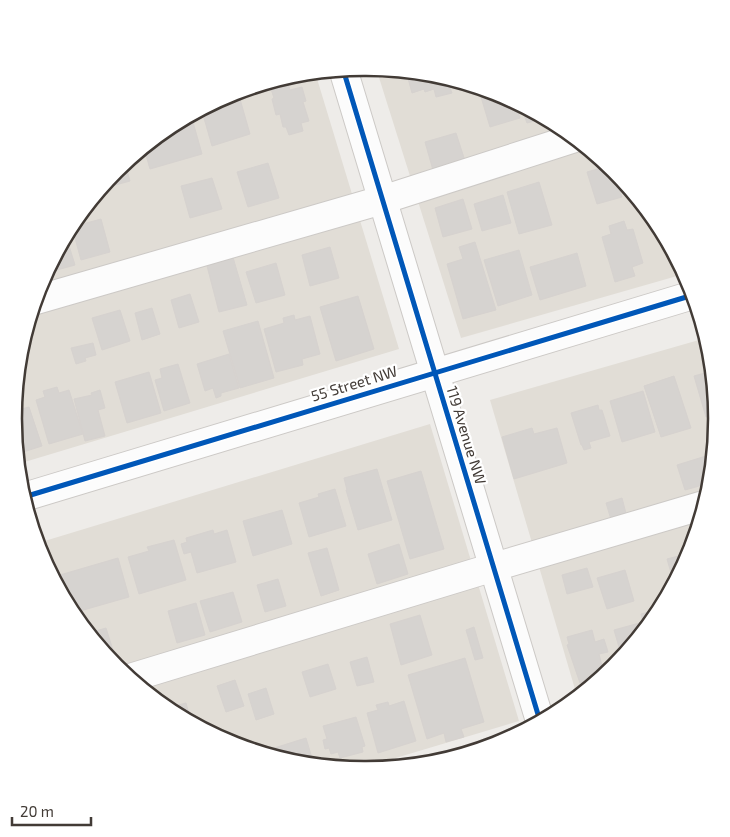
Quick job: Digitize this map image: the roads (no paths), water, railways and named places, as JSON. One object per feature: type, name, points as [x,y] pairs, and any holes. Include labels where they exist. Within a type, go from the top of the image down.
[{"type":"street","name":"119 Avenue NW","points":[[345,77],[538,714]]},
{"type":"street","points":[[45,297],[382,200],[565,141]]},
{"type":"street","name":"55 Street NW","points":[[31,495],[685,297]]},
{"type":"street","points":[[138,675],[696,507]]}]
